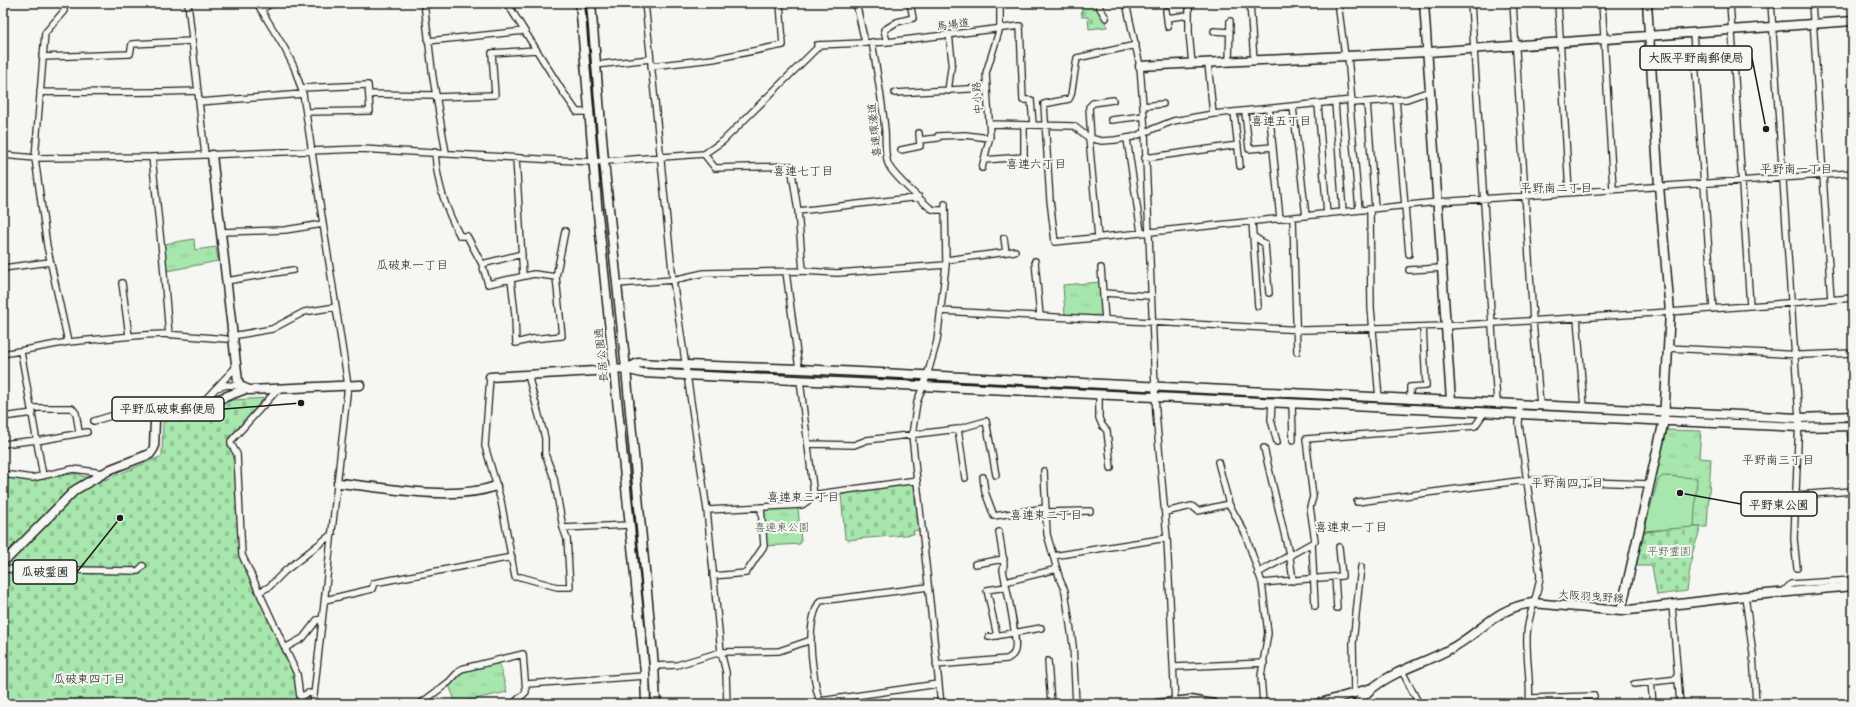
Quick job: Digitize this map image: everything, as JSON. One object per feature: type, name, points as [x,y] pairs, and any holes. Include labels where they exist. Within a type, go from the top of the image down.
[{"type":"street","points":[[64,3],[64,11],[45,33],[35,158],[50,262],[68,342]]},
{"type":"street","points":[[188,3],[198,102],[209,156],[221,232],[226,281],[229,338],[238,380],[243,387]]},
{"type":"street","points":[[257,3],[286,49],[303,94],[348,385],[313,704]]},
{"type":"street","points":[[261,10],[272,3]]},
{"type":"street","points":[[424,3],[436,96],[446,153]]},
{"type":"street","points":[[507,3],[577,112],[588,112]]},
{"type":"street","name":"長居公園通","points":[[580,3],[588,112],[645,676],[646,704]]},
{"type":"street","points":[[591,3],[595,65],[626,368],[654,666],[656,704]]},
{"type":"street","points":[[645,3],[673,280],[707,510],[721,652],[726,672],[727,704]]},
{"type":"street","points":[[651,66],[713,59],[783,45],[780,3]]},
{"type":"street","points":[[856,3],[865,42]]},
{"type":"street","points":[[887,42],[884,30],[897,22],[913,18],[910,3]]},
{"type":"street","name":"中小路","points":[[982,168],[989,138],[990,124],[986,73],[1000,28],[1000,3]]},
{"type":"street","points":[[1099,3],[1100,8],[1106,18]]},
{"type":"street","points":[[1126,3],[1140,66],[1144,116],[1156,397],[1160,465],[1167,538],[1175,703]]},
{"type":"street","points":[[1189,3],[1189,32],[1192,64]]},
{"type":"street","points":[[1250,3],[1254,61]]},
{"type":"street","points":[[1338,3],[1352,102],[1350,105],[1359,210]]},
{"type":"street","points":[[1424,3],[1451,401]]},
{"type":"street","points":[[1471,3],[1497,403]]},
{"type":"street","points":[[1513,3],[1533,320],[1540,405]]},
{"type":"street","points":[[1558,3],[1569,192]]},
{"type":"street","points":[[1602,3],[1613,189]]},
{"type":"street","points":[[1621,611],[1664,420],[1670,312],[1659,186],[1647,3]]},
{"type":"street","points":[[1730,3],[1750,306]]},
{"type":"street","points":[[1771,3],[1799,418],[1794,539],[1797,568]]},
{"type":"street","points":[[1812,3],[1831,300]]},
{"type":"street","points":[[1166,11],[1168,27]]},
{"type":"street","points":[[1167,18],[1189,15]]},
{"type":"street","points":[[1229,62],[1230,21]]},
{"type":"street","points":[[1140,66],[1428,52],[1853,21]]},
{"type":"street","name":"馬場道","points":[[704,154],[724,141],[818,45],[887,42],[1020,26],[1023,100],[1031,100],[1034,124]]},
{"type":"street","points":[[428,41],[524,31]]},
{"type":"street","points":[[1214,31],[1230,32]]},
{"type":"street","points":[[1693,33],[1713,309]]},
{"type":"street","points":[[948,91],[952,61],[949,34]]},
{"type":"street","points":[[42,57],[130,54],[132,44],[192,41]]},
{"type":"street","name":"喜連環濠道","points":[[872,42],[881,96],[887,145],[886,156],[894,174],[930,208],[935,210],[945,209],[946,263]]},
{"type":"street","points":[[1136,45],[1077,58],[1069,99],[1044,104],[1046,145],[1055,242],[1149,231],[1484,198],[1853,173]]},
{"type":"street","points":[[368,94],[436,96],[495,95],[492,53],[536,50]]},
{"type":"street","points":[[595,65],[650,59]]},
{"type":"street","points":[[1208,63],[1213,114]]},
{"type":"street","points":[[301,88],[368,85],[370,110],[306,112]]},
{"type":"street","points":[[896,93],[986,88]]},
{"type":"street","points":[[40,92],[139,94],[197,91]]},
{"type":"street","points":[[990,124],[1045,124],[1074,126],[1090,138],[1102,141],[1127,139],[1173,121],[1213,114],[1335,102],[1367,102],[1407,99],[1430,91]]},
{"type":"street","points":[[198,102],[303,94]]},
{"type":"street","points":[[1098,237],[1089,107],[1093,103],[1113,100]]},
{"type":"street","points":[[1396,100],[1409,254]]},
{"type":"street","points":[[1335,102],[1343,212]]},
{"type":"street","points":[[1367,102],[1373,209],[1371,308],[1379,398]]},
{"type":"street","points":[[1143,106],[1163,104]]},
{"type":"street","points":[[1318,104],[1327,214]]},
{"type":"street","points":[[1294,107],[1306,216]]},
{"type":"street","points":[[1268,109],[1280,219]]},
{"type":"street","points":[[1234,112],[1240,166]]},
{"type":"street","points":[[1245,112],[1250,149],[1272,147]]},
{"type":"street","points":[[1111,120],[1144,116]]},
{"type":"street","points":[[984,160],[1024,157],[1024,125]]},
{"type":"street","points":[[901,150],[920,146],[919,132]]},
{"type":"street","points":[[920,140],[965,135],[989,138]]},
{"type":"street","points":[[1127,139],[1141,232]]},
{"type":"street","points":[[1145,158],[1238,145]]},
{"type":"street","points":[[3,155],[35,158],[152,157],[361,149],[436,152],[593,162],[704,154],[715,168],[791,166],[798,211],[803,271]]},
{"type":"street","points":[[436,152],[437,175],[448,212],[460,236],[467,236],[482,264],[488,284],[534,274],[556,276]]},
{"type":"street","points":[[152,157],[169,335]]},
{"type":"street","points":[[516,158],[524,276]]},
{"type":"street","points":[[798,211],[919,197]]},
{"type":"street","points":[[1293,218],[1297,352]]},
{"type":"street","points":[[1252,222],[1258,306]]},
{"type":"street","points":[[221,232],[285,230],[323,224]]},
{"type":"street","points":[[511,279],[516,343],[532,339],[562,336],[556,276],[566,231]]},
{"type":"street","points":[[1253,236],[1264,244],[1269,292]]},
{"type":"street","points":[[1004,238],[1006,252]]},
{"type":"street","points":[[617,284],[673,280],[704,274],[803,271],[837,273],[946,263],[1015,251]]},
{"type":"street","points":[[482,264],[522,254]]},
{"type":"street","points":[[1035,261],[1040,316]]},
{"type":"street","points":[[3,268],[50,262]]},
{"type":"street","points":[[941,704],[912,436],[917,402],[927,376],[937,341],[946,263]]},
{"type":"street","points":[[1101,268],[1105,320]]},
{"type":"street","points":[[1409,270],[1442,268]]},
{"type":"street","points":[[226,281],[293,270]]},
{"type":"street","points":[[786,272],[799,369]]},
{"type":"street","points":[[122,283],[129,336]]},
{"type":"street","points":[[1103,293],[1151,296]]},
{"type":"street","points":[[941,311],[1297,330],[1446,326],[1670,312],[1853,298]]},
{"type":"street","points":[[3,354],[21,352],[68,342],[129,336],[169,335],[229,338],[272,329],[304,312],[336,307]]},
{"type":"street","points":[[1577,318],[1584,408]]},
{"type":"street","points":[[1410,399],[1410,387],[1426,386],[1423,327]]},
{"type":"street","points":[[1668,348],[1794,354],[1853,353]]},
{"type":"street","points":[[21,352],[43,476]]},
{"type":"street","points":[[528,375],[545,438],[545,454],[554,478],[563,528],[567,539],[570,587],[557,587],[521,577],[515,577],[496,486],[485,446],[490,377],[613,370],[626,368],[638,363],[799,369],[1799,418],[1853,416]]},
{"type":"street","points":[[198,408],[236,367]]},
{"type":"street","points":[[626,368],[642,373],[924,385],[1484,413],[1799,427],[1851,426],[1853,461]]},
{"type":"street","points":[[800,380],[809,444],[814,496]]},
{"type":"street","points":[[216,388],[227,385],[243,387],[249,390],[360,384]]},
{"type":"street","points":[[3,560],[9,557],[75,490],[104,473],[150,454],[154,448],[155,420],[160,414],[168,409],[198,408],[243,387]]},
{"type":"street","points":[[278,389],[231,444],[237,454],[242,555],[296,674],[300,697],[308,693],[314,694]]},
{"type":"street","points":[[1099,394],[1099,418],[1102,425],[1108,431],[1111,468]]},
{"type":"street","points":[[1363,407],[1365,397]]},
{"type":"street","points":[[1272,402],[1271,420],[1277,442]]},
{"type":"street","points":[[1292,403],[1293,440]]},
{"type":"street","points":[[94,421],[151,404],[160,414]]},
{"type":"street","points":[[1520,404],[1519,424],[1540,575],[1540,586],[1533,603],[1526,636],[1530,669],[1530,701],[1594,696]]},
{"type":"street","points":[[3,417],[32,411],[72,408],[76,412],[79,432]]},
{"type":"street","points":[[1315,606],[1312,543],[1315,541],[1310,507],[1313,497],[1306,439],[1474,426],[1484,413]]},
{"type":"street","points":[[809,444],[854,445],[867,440],[912,436],[958,429],[986,421],[996,475]]},
{"type":"street","points":[[958,429],[965,478]]},
{"type":"street","points":[[3,444],[87,432]]},
{"type":"street","points":[[1264,448],[1289,554],[1293,581]]},
{"type":"street","points":[[1218,462],[1229,504],[1245,533],[1262,583],[1268,633],[1261,676],[1263,704]]},
{"type":"street","points":[[3,474],[32,478],[73,469],[104,473]]},
{"type":"street","points":[[1044,471],[1046,534],[1065,591],[1073,645],[1076,704]]},
{"type":"street","points":[[982,476],[985,492],[994,516],[1045,510],[1090,511]]},
{"type":"street","points":[[707,510],[802,505],[818,494],[917,480]]},
{"type":"street","points":[[1357,502],[1526,480],[1649,484]]},
{"type":"street","points":[[338,482],[441,494],[483,491],[496,486]]},
{"type":"street","points":[[1796,495],[1853,491]]},
{"type":"street","points":[[1165,512],[1192,506],[1198,511],[1229,504]]},
{"type":"street","points":[[713,576],[746,573],[764,546],[761,507]]},
{"type":"street","points":[[563,528],[629,525]]},
{"type":"street","points":[[936,666],[1007,659],[1012,657],[1015,651],[1014,633],[1003,570],[1004,559],[999,532]]},
{"type":"street","points":[[259,592],[269,587],[285,571],[332,534]]},
{"type":"street","points":[[1053,556],[1167,538]]},
{"type":"street","points":[[1258,573],[1289,554],[1312,543]]},
{"type":"street","points":[[1262,583],[1342,576],[1340,548]]},
{"type":"street","points":[[325,600],[372,589],[374,583],[512,558]]},
{"type":"street","points":[[975,564],[1004,559]]},
{"type":"street","points":[[3,569],[138,571],[143,566]]},
{"type":"street","points":[[1354,693],[1353,643],[1361,567]]},
{"type":"street","points":[[997,636],[987,590],[1057,570]]},
{"type":"street","points":[[1335,577],[1337,608]]},
{"type":"street","points":[[1783,592],[1792,584],[1853,580]]},
{"type":"street","name":"大阪羽曳野線","points":[[1356,704],[1374,687],[1402,671],[1450,650],[1505,611],[1519,605],[1533,603],[1621,611],[1745,596],[1853,586]]},
{"type":"street","points":[[928,587],[820,601],[814,610],[811,640],[819,703],[938,684]]},
{"type":"street","points":[[1745,596],[1753,654],[1756,704]]},
{"type":"street","points":[[1672,605],[1680,704]]},
{"type":"street","points":[[285,648],[303,638],[317,620],[322,619]]},
{"type":"street","points":[[989,638],[1041,628]]},
{"type":"street","points":[[654,666],[677,665],[721,652],[779,651],[811,640]]},
{"type":"street","points":[[420,704],[449,682],[461,669],[523,654],[526,692],[513,704]]},
{"type":"street","points":[[1048,661],[1051,704]]},
{"type":"street","points":[[1174,668],[1264,663]]},
{"type":"street","points":[[1402,671],[1419,704]]},
{"type":"street","points":[[526,684],[645,676]]},
{"type":"street","points":[[1634,684],[1678,679]]},
{"type":"street","points":[[1651,682],[1653,704]]},
{"type":"street","points":[[1317,704],[1374,687]]},
{"type":"street","points":[[1156,704],[1175,703],[1190,700],[1214,704]]},
{"type":"green space","points":[[1098,3],[1106,20],[1107,27],[1089,29],[1088,17],[1082,17],[1081,4]]},
{"type":"green space","points":[[194,239],[195,250],[216,247],[218,261],[167,271],[164,244]]},
{"type":"green space","points":[[1101,282],[1103,317],[1065,315],[1063,285]]},
{"type":"green space","points":[[267,398],[228,443],[234,456],[240,555],[294,674],[298,698],[308,695],[311,697],[310,704],[3,704],[3,478],[32,480],[79,473],[81,476],[105,480],[162,456],[163,423],[166,417],[171,414],[199,413],[232,400]]},
{"type":"green space","points":[[1667,431],[1701,431],[1699,458],[1711,459],[1707,527],[1680,527],[1641,533]]},
{"type":"green space","points":[[1663,476],[1697,478],[1694,527],[1644,531],[1658,480]]},
{"type":"green space","points":[[912,484],[915,487],[919,530],[913,531],[914,534],[905,535],[848,540],[845,538],[841,494]]},
{"type":"green space","name":"喜連東公園","points":[[797,507],[800,544],[766,546],[765,510]]},
{"type":"green space","name":"平野霊園","points":[[1680,527],[1701,527],[1692,554],[1687,591],[1657,595],[1652,566],[1636,566],[1641,533]]},
{"type":"green space","points":[[499,663],[507,692],[456,703],[449,685],[463,670]]},
{"type":"place","name":"大阪平野南郵便局","points":[[1766,129]]},
{"type":"place","name":"平野瓜破東郵便局","points":[[301,403]]},
{"type":"place","name":"平野東公園","points":[[1680,493]]},
{"type":"place","name":"瓜破霊園","points":[[120,518]]},
{"type":"district","name":"喜連五丁目","points":[[1281,121]]},
{"type":"district","name":"喜連六丁目","points":[[1036,164]]},
{"type":"district","name":"平野南一丁目","points":[[1796,169]]},
{"type":"district","name":"喜連七丁目","points":[[803,171]]},
{"type":"district","name":"平野南二丁目","points":[[1556,188]]},
{"type":"district","name":"瓜破東一丁目","points":[[412,265]]},
{"type":"district","name":"平野南三丁目","points":[[1778,460]]},
{"type":"district","name":"平野南四丁目","points":[[1567,483]]},
{"type":"district","name":"喜連東三丁目","points":[[803,497]]},
{"type":"district","name":"喜連東二丁目","points":[[1046,515]]},
{"type":"district","name":"喜連東一丁目","points":[[1351,527]]},
{"type":"district","name":"瓜破東四丁目","points":[[89,679]]}]
